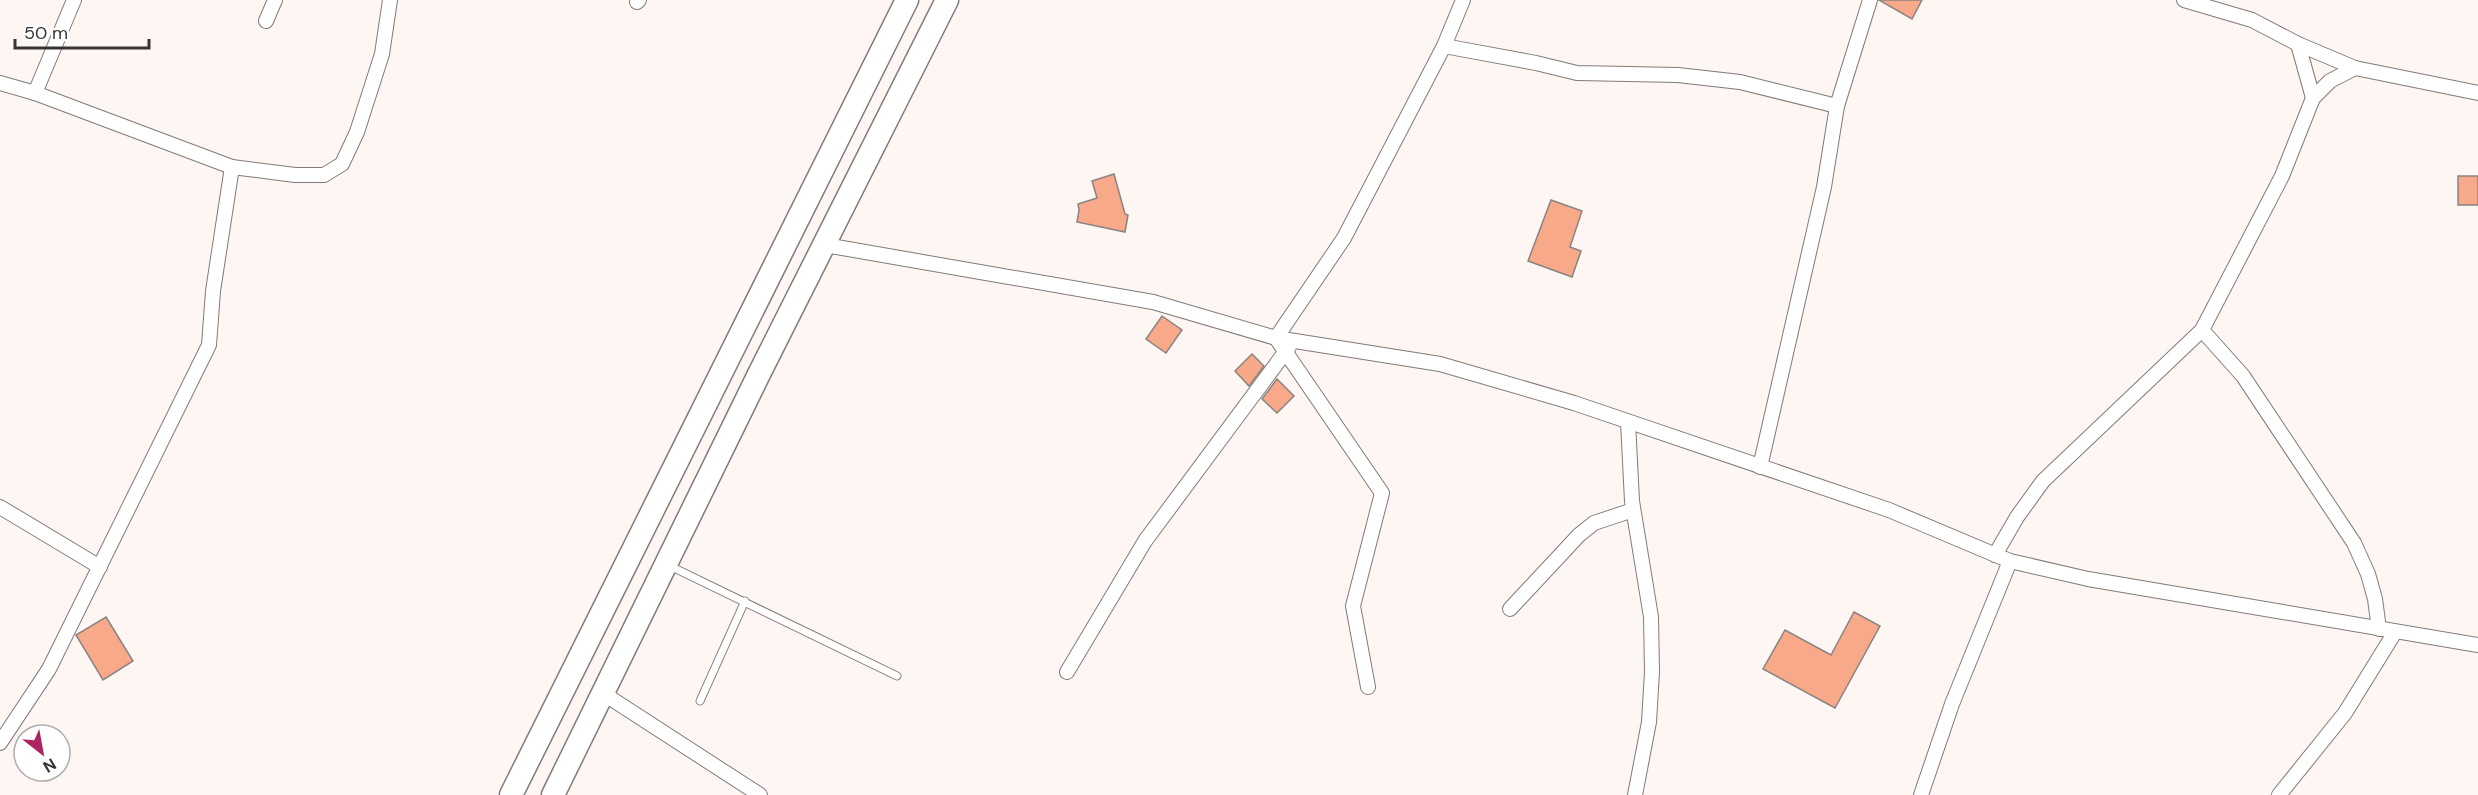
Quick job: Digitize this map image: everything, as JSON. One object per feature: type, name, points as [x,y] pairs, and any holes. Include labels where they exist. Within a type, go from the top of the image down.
[{"type":"highway","points":[[511,795],[907,0]]},
{"type":"highway","points":[[554,795],[666,564],[947,0]]},
{"type":"street","points":[[35,93],[74,0]]},
{"type":"street","points":[[266,21],[275,0]]},
{"type":"street","points":[[0,83],[35,93],[232,167],[295,175],[324,175],[342,164],[357,132],[382,54],[390,0]]},
{"type":"street","points":[[1276,338],[1344,238],[1444,46],[1463,0]]},
{"type":"street","points":[[1760,467],[1824,187],[1837,106],[1870,0]]},
{"type":"street","points":[[2184,0],[2252,20],[2298,44],[2355,68],[2478,93]]},
{"type":"street","points":[[2298,44],[2313,98]]},
{"type":"street","points":[[1444,46],[1577,73],[1678,75],[1740,82],[1837,106]]},
{"type":"street","points":[[1995,555],[2017,517],[2043,481],[2202,330],[2282,176],[2313,98],[2330,81],[2355,68]]},
{"type":"street","points":[[0,743],[49,669],[209,345],[213,291],[232,167]]},
{"type":"street","points":[[825,245],[1153,302],[1276,338],[1440,364],[1574,403],[1889,510],[2010,561],[2088,579],[2478,645]]},
{"type":"street","points":[[2202,330],[2243,376],[2354,543],[2373,591],[2379,629]]},
{"type":"street","points":[[1276,338],[1382,493],[1353,606],[1368,687]]},
{"type":"street","points":[[1067,672],[1145,541],[1294,341]]},
{"type":"street","points":[[1628,422],[1633,510],[1651,617],[1652,672],[1649,722],[1635,795]]},
{"type":"street","points":[[0,507],[100,567]]},
{"type":"street","points":[[1510,609],[1594,523],[1633,510]]},
{"type":"street","points":[[1921,795],[1952,704],[2010,561]]},
{"type":"street","points":[[2279,795],[2345,712],[2395,632]]},
{"type":"street","points":[[604,694],[760,795]]},
{"type":"lane","points":[[666,564],[897,676]]},
{"type":"lane","points":[[700,701],[745,601]]},
{"type":"building","points":[[1879,0],[1922,0],[1912,19]]},
{"type":"building","points":[[1114,174],[1125,214],[1128,215],[1125,232],[1077,222],[1078,204],[1097,198],[1092,181]]},
{"type":"building","points":[[2458,176],[2478,176],[2478,205],[2458,205]]},
{"type":"building","points":[[1551,200],[1582,211],[1570,247],[1581,251],[1572,277],[1528,261]]},
{"type":"building","points":[[1162,316],[1182,330],[1166,353],[1146,339]]},
{"type":"building","points":[[1252,354],[1264,366],[1249,386],[1235,371]]},
{"type":"building","points":[[1277,379],[1294,396],[1277,413],[1262,399]]},
{"type":"building","points":[[1854,612],[1880,626],[1835,708],[1763,669],[1785,630],[1831,655]]},
{"type":"building","points":[[106,617],[133,661],[103,680],[76,635]]}]
